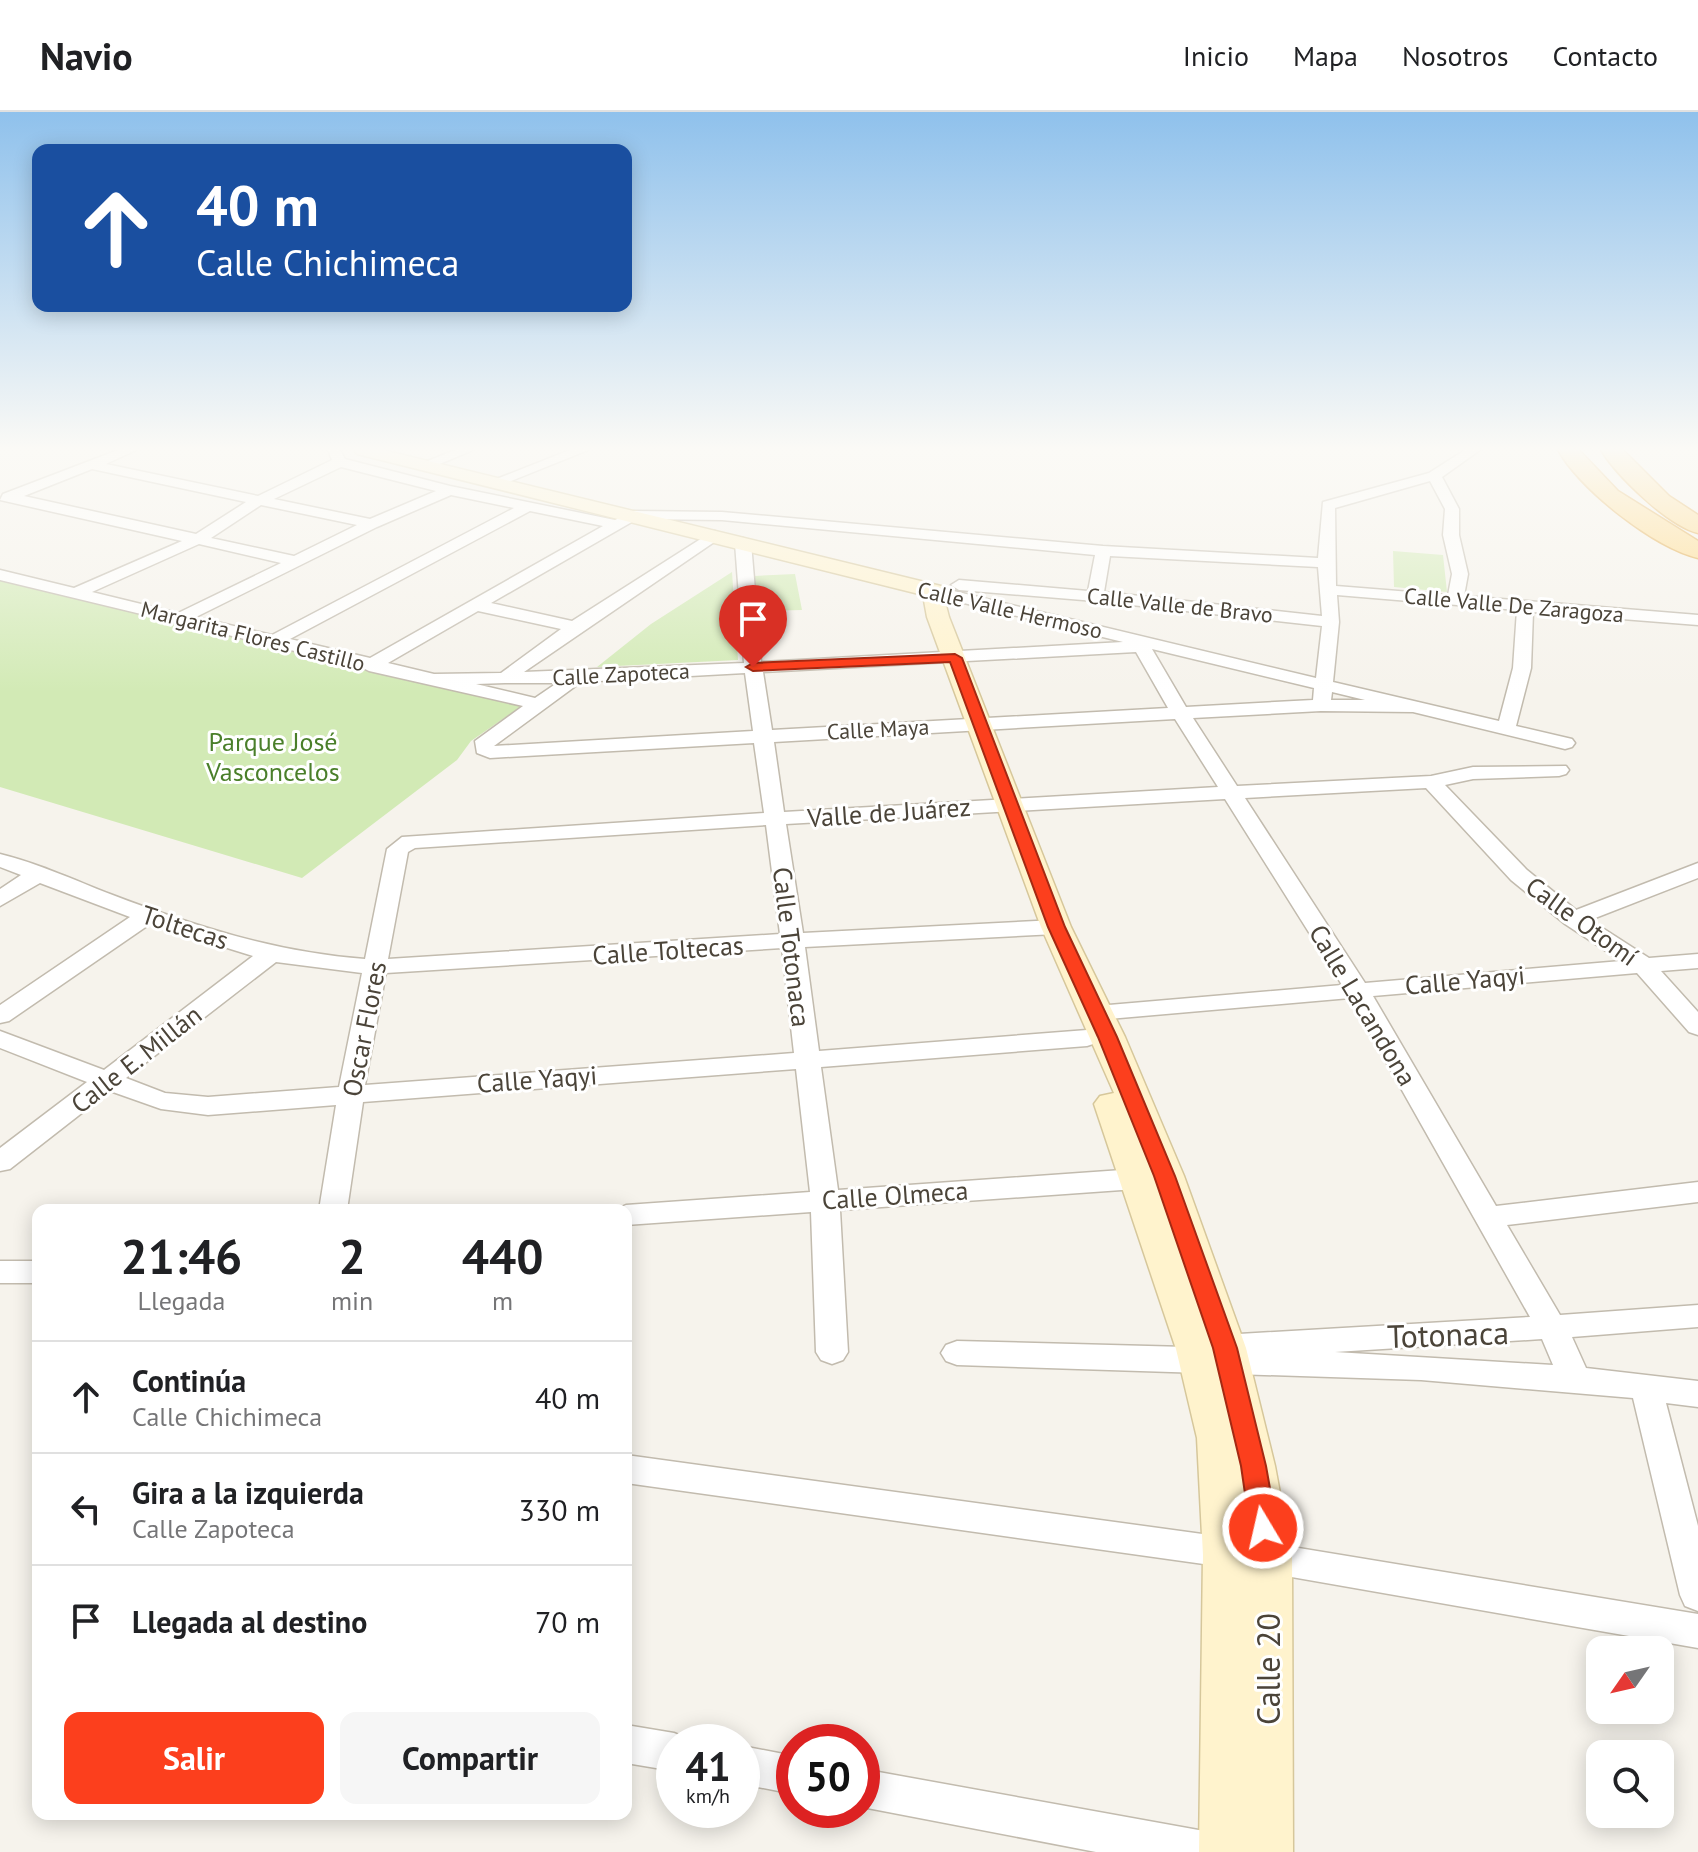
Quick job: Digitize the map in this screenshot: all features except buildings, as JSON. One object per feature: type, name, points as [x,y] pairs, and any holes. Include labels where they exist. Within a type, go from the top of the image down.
[{"type":"highway","points":[[1666,531],[1698,551]]},
{"type":"main road","name":"Calle Valle Hermoso","points":[[696,531],[920,588]]},
{"type":"main road","name":"Calle 20","points":[[920,588],[1045,927],[1092,1025],[1152,1178],[1213,1354],[1219,1438],[1248,1556],[1266,1852]]},
{"type":"main road","name":"Calle 20","points":[[1226,1852],[1248,1556]]},
{"type":"street","points":[[161,531],[294,561]]},
{"type":"street","points":[[76,593],[211,531]]},
{"type":"street","points":[[181,618],[357,531]]},
{"type":"street","points":[[272,642],[481,531]]},
{"type":"street","points":[[369,666],[602,531]]},
{"type":"street","points":[[889,531],[1103,551],[1326,563]]},
{"type":"street","points":[[1321,705],[1331,622],[1326,563],[1327,531]]},
{"type":"street","points":[[1451,531],[1460,574],[1455,601]]},
{"type":"street","points":[[505,678],[575,627],[715,536]]},
{"type":"street","name":"Calle Totonaca","points":[[743,543],[753,667],[793,942],[825,1199],[832,1352]]},
{"type":"street","points":[[1095,596],[1103,551]]},
{"type":"street","name":"Margarita Flores Castillo","points":[[0,575],[430,679]]},
{"type":"street","name":"Calle Valle de Bravo","points":[[920,588],[959,585],[1095,596],[1331,622]]},
{"type":"street","name":"Calle Valle Hermoso","points":[[920,588],[1565,743]]},
{"type":"street","name":"Calle Valle De Zaragoza","points":[[1330,590],[1698,620]]},
{"type":"street","points":[[476,605],[575,627]]},
{"type":"street","points":[[1506,728],[1521,687],[1526,649],[1525,606]]},
{"type":"street","name":"Calle Zapoteca","points":[[430,679],[577,677],[944,658],[1140,643]]},
{"type":"street","name":"Calle Lacandona","points":[[1140,643],[1181,714],[1357,989],[1553,1330],[1574,1378]]},
{"type":"street","points":[[430,679],[538,704],[577,677]]},
{"type":"street","name":"Calle Maya","points":[[538,704],[482,744],[484,749],[490,752],[1321,705],[1410,707]]},
{"type":"street","name":"Valle de Juárez","points":[[398,849],[410,842],[430,840],[1002,804],[1431,782],[1473,773],[1559,770]]},
{"type":"street","name":"Calle Otomí","points":[[1431,782],[1519,875],[1573,919],[1642,964],[1698,1027]]},
{"type":"street","name":"Oscar Flores","points":[[334,1204],[351,1092],[398,849]]},
{"type":"street","name":"Toltecas","points":[[0,860],[147,916],[271,954],[376,967]]},
{"type":"street","points":[[1573,919],[1698,870]]},
{"type":"street","points":[[0,899],[38,874]]},
{"type":"street","points":[[0,1016],[147,916]]},
{"type":"street","name":"Calle Toltecas","points":[[376,967],[1045,927]]},
{"type":"street","name":"Calle E. Millán","points":[[0,1162],[271,954]]},
{"type":"street","name":"Calle Yaqyi","points":[[0,1039],[161,1101],[184,1106],[806,1059],[1357,989],[1698,961]]},
{"type":"street","name":"Calle Olmeca","points":[[632,1215],[1152,1178]]},
{"type":"street","points":[[1487,1217],[1698,1192]]},
{"type":"street","points":[[0,1272],[32,1272]]},
{"type":"street","name":"Totonaca","points":[[1213,1354],[1402,1335],[1553,1330],[1698,1316]]},
{"type":"street","points":[[957,1353],[1213,1354],[1574,1378],[1698,1394]]},
{"type":"street","points":[[1646,1387],[1698,1595]]},
{"type":"street","points":[[632,1470],[1248,1556],[1698,1631]]},
{"type":"street","points":[[632,1745],[656,1749]]},
{"type":"street","points":[[880,1791],[1204,1852]]},
{"type":"green space","points":[[1393,551],[1443,555],[1447,592],[1394,587]]},
{"type":"green space","points":[[732,572],[738,660],[597,667],[651,624]]},
{"type":"green space","points":[[795,574],[802,610],[759,611],[754,576]]},
{"type":"green space","name":"Parque José Vasconcelos","points":[[0,579],[523,705],[471,741],[457,760],[302,878],[0,787]]},
{"type":"route","points":[[753,667],[955,658],[1056,927],[1108,1037],[1165,1176],[1225,1348],[1242,1413],[1263,1528]]}]
